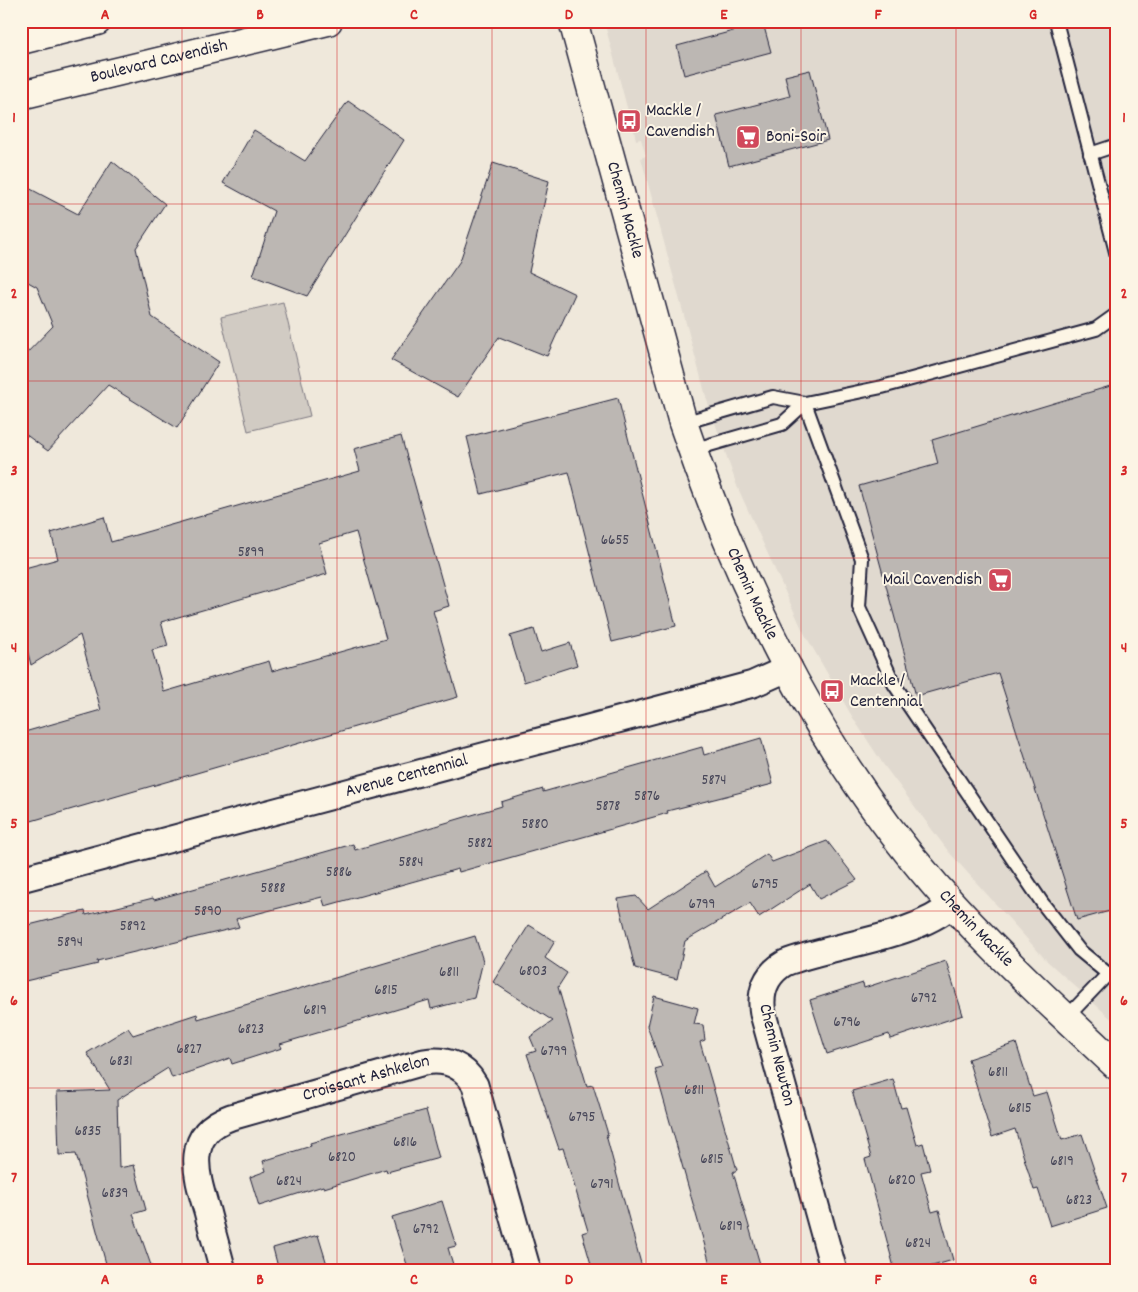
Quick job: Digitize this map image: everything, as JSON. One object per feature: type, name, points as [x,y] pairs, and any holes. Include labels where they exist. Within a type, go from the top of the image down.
[{"type":"street","points":[[21,40],[97,21]]},
{"type":"street","name":"Boulevard Cavendish","points":[[21,95],[328,21]]},
{"type":"street","name":"Chemin Mackle","points":[[573,21],[692,450],[736,563],[789,668],[855,778],[911,854],[953,904],[1007,962],[1117,1066]]},
{"type":"street","name":"Avenue Centennial","points":[[21,879],[753,684],[789,668]]},
{"type":"street","name":"Chemin Newton","points":[[834,1271],[763,1014],[762,991],[773,972],[785,963],[919,925],[943,913],[953,904]]},
{"type":"street","name":"Croissant Ashkelon","points":[[223,1271],[196,1168],[200,1144],[209,1130],[222,1120],[231,1117],[424,1062],[439,1060],[460,1068],[475,1085],[528,1271]]},
{"type":"lane","points":[[1056,21],[1117,256]]},
{"type":"lane","points":[[1090,154],[1117,145]]},
{"type":"lane","points":[[683,423],[773,397],[805,403],[882,387],[1096,329],[1117,314]]},
{"type":"lane","points":[[692,450],[782,424],[805,403]]},
{"type":"lane","points":[[805,403],[862,559],[859,607],[894,684],[1044,904],[1078,950],[1112,973],[1066,1018]]},
{"type":"shaded area","points":[[604,21],[1117,21],[1117,1024],[1046,960],[948,851],[883,764],[853,718],[803,631],[737,486],[707,400],[641,158],[646,156],[641,139],[636,140],[634,130],[642,128],[639,114],[629,115]]},
{"type":"shaded area","points":[[283,302],[310,416],[248,431],[221,317]]},
{"type":"building","points":[[763,23],[771,52],[684,75],[677,46]]},
{"type":"building","points":[[810,70],[828,140],[729,166],[716,115],[790,96],[785,76]]},
{"type":"building","points":[[348,101],[404,140],[307,296],[253,276],[274,211],[223,183],[254,130],[305,161]]},
{"type":"building","points":[[112,161],[165,204],[136,248],[152,317],[219,362],[177,428],[108,385],[48,451],[21,431],[21,359],[53,326],[37,287],[21,278],[21,184],[78,214]]},
{"type":"building","points":[[493,163],[549,181],[529,272],[575,294],[547,356],[499,337],[458,397],[391,360],[460,261]]},
{"type":"building","name":"Mail Cavendish","points":[[1117,384],[1117,909],[1077,920],[998,673],[916,696],[859,486],[938,464],[932,440]]},
{"type":"building","points":[[618,398],[676,626],[612,642],[569,472],[481,494],[467,437]]},
{"type":"building","points":[[401,436],[449,606],[433,611],[458,697],[21,824],[21,733],[101,710],[80,635],[31,665],[25,641],[21,642],[21,569],[58,559],[51,533],[104,517],[111,542],[360,471],[354,449]],"holes":[[[356,532],[386,639],[272,671],[269,661],[164,692],[152,650],[168,646],[161,622],[327,574],[319,543]]]},
{"type":"building","points":[[534,629],[541,652],[570,643],[577,665],[524,682],[510,636]]},
{"type":"building","points":[[761,738],[773,784],[667,811],[668,813],[459,872],[458,869],[325,906],[322,897],[236,919],[239,927],[97,961],[98,964],[21,982],[21,927],[85,911],[86,915],[153,898],[154,900],[353,844],[355,850],[502,806],[501,802],[543,789],[543,792],[702,747],[704,755]]},
{"type":"building","points":[[827,841],[857,880],[819,899],[810,884],[759,917],[750,903],[685,941],[677,979],[635,968],[618,899],[636,896],[648,909],[706,871],[715,887],[767,854],[772,862]]},
{"type":"building","points":[[529,925],[555,941],[545,958],[567,973],[558,987],[587,1086],[593,1085],[608,1134],[606,1135],[643,1271],[593,1271],[582,1233],[588,1231],[563,1148],[559,1149],[527,1054],[536,1051],[530,1037],[553,1021],[493,982]]},
{"type":"building","points":[[475,936],[483,961],[474,998],[431,1009],[429,1000],[280,1044],[282,1048],[232,1064],[230,1058],[172,1078],[168,1068],[117,1100],[119,1168],[134,1165],[146,1210],[133,1214],[153,1271],[108,1271],[76,1154],[59,1155],[57,1092],[110,1090],[87,1053],[128,1028],[133,1035],[197,1014],[198,1019]]},
{"type":"building","points":[[946,961],[963,1015],[890,1039],[889,1034],[827,1054],[810,1000],[863,983],[864,988]]},
{"type":"building","points":[[654,996],[698,1008],[694,1024],[703,1025],[705,1040],[700,1042],[737,1170],[733,1172],[762,1271],[712,1271],[655,1069],[662,1067],[647,1026]]},
{"type":"building","points":[[1016,1043],[1033,1096],[1047,1092],[1062,1140],[1082,1134],[1107,1208],[1050,1226],[1038,1189],[1034,1190],[1015,1129],[992,1137],[968,1059]]},
{"type":"building","points":[[893,1079],[901,1108],[906,1107],[917,1145],[923,1143],[930,1170],[921,1172],[932,1212],[939,1210],[953,1260],[915,1271],[895,1271],[865,1159],[871,1157],[852,1091]]},
{"type":"building","points":[[426,1110],[439,1158],[387,1172],[386,1169],[259,1206],[250,1177],[266,1171],[263,1161],[311,1146],[310,1143]]},
{"type":"building","points":[[442,1201],[456,1246],[448,1248],[455,1271],[409,1271],[392,1217]]},
{"type":"building","points":[[318,1235],[329,1271],[279,1271],[273,1248]]},
{"type":"place","name":"Mackle / Cavendish","points":[[629,121]]},
{"type":"place","name":"Boni-Soir","points":[[748,137]]},
{"type":"place","name":"Mail Cavendish","points":[[1000,580]]},
{"type":"place","name":"Mackle / Centennial","points":[[832,691]]}]
